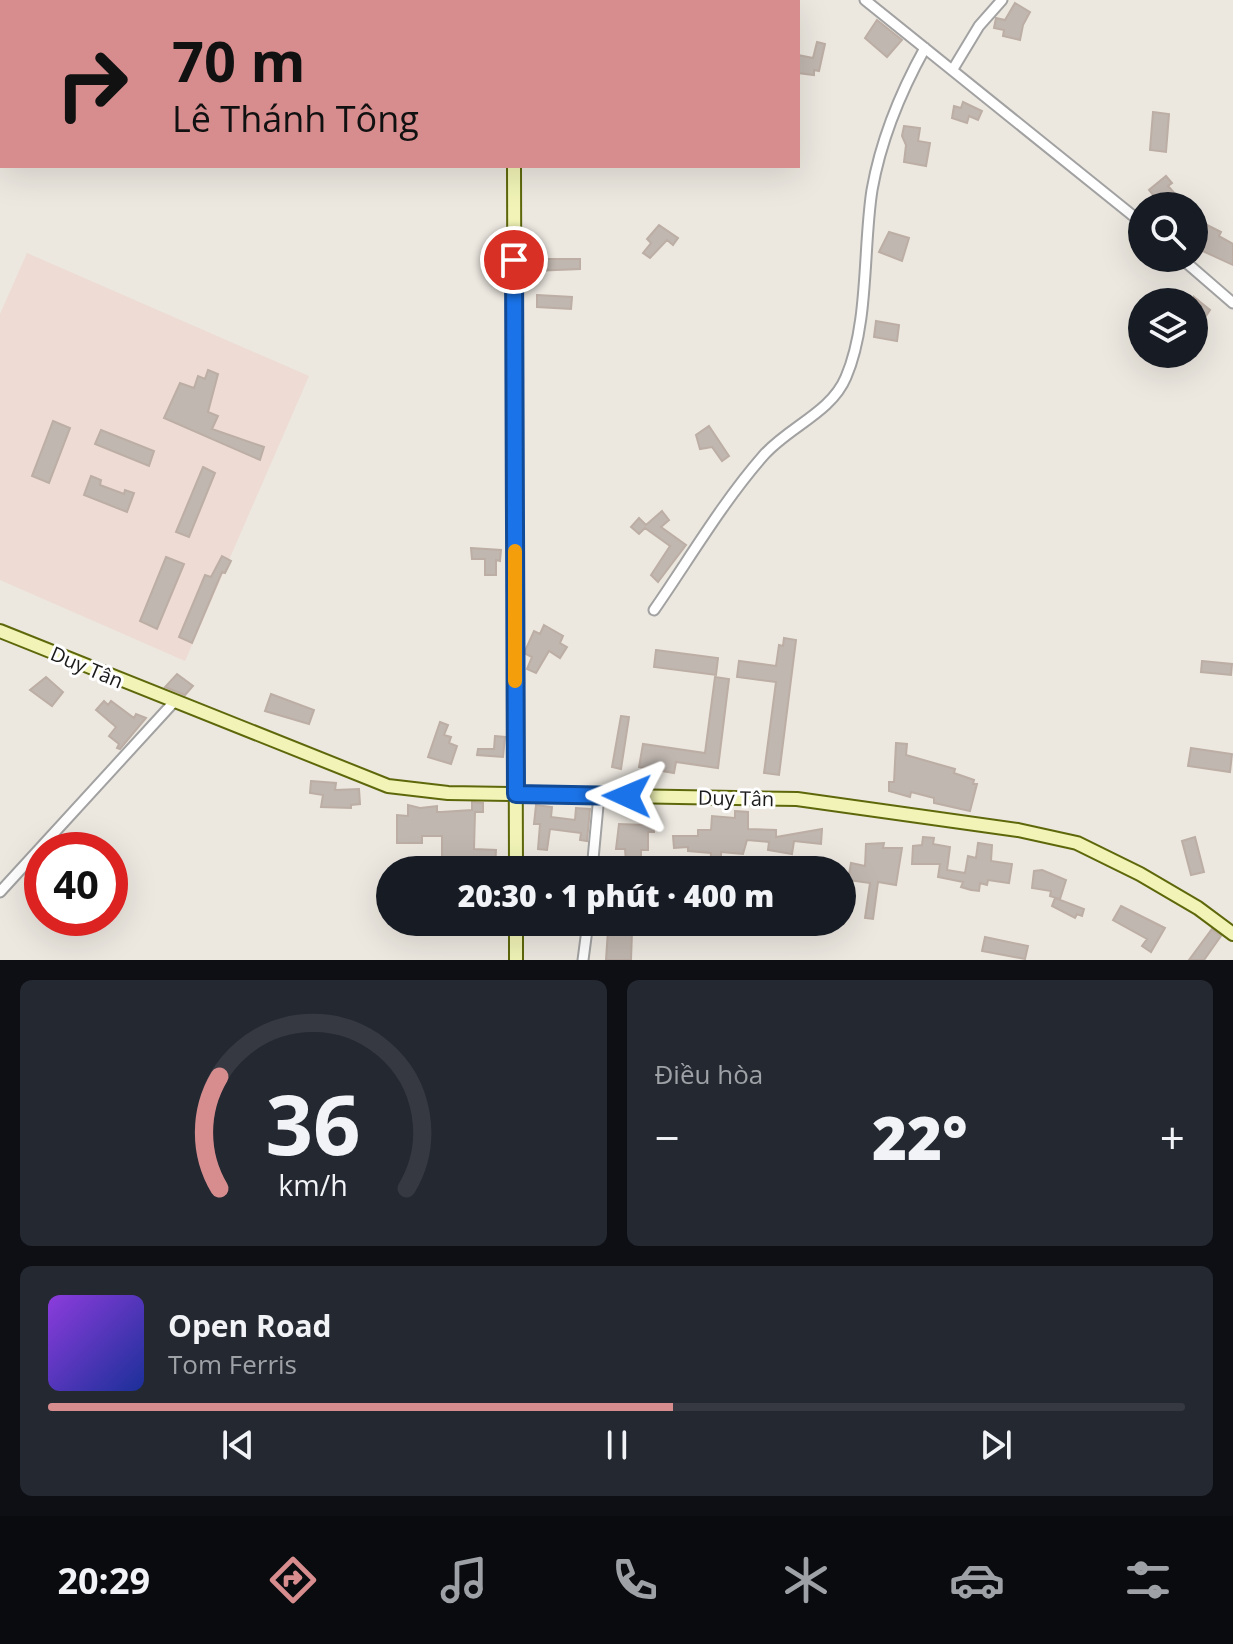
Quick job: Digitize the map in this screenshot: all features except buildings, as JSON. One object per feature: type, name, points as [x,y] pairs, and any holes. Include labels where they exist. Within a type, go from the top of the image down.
[{"type":"street","points":[[865,0],[1128,212]]},
{"type":"street","points":[[953,69],[979,26],[1002,0]]},
{"type":"street","points":[[654,610],[702,538],[765,454],[823,408],[846,377],[859,320],[872,192],[881,150],[907,82],[925,48]]},
{"type":"street","points":[[514,168],[516,856]]},
{"type":"street","points":[[1197,272],[1233,303]]},
{"type":"street","name":"Duy Tân","points":[[0,631],[173,703],[253,730],[388,786],[448,793],[797,799],[1018,830],[1077,843],[1140,874],[1198,908],[1233,934]]},
{"type":"street","points":[[0,892],[173,703]]},
{"type":"street","points":[[593,856],[599,795]]},
{"type":"street","points":[[516,936],[516,960]]},
{"type":"street","points":[[583,960],[586,936]]},
{"type":"shaded area","points":[[27,253],[309,376],[185,661],[0,580],[0,314]]},
{"type":"slow traffic","points":[[515,551],[515,681]]},
{"type":"route","points":[[514,260],[516,794],[627,796]]}]
